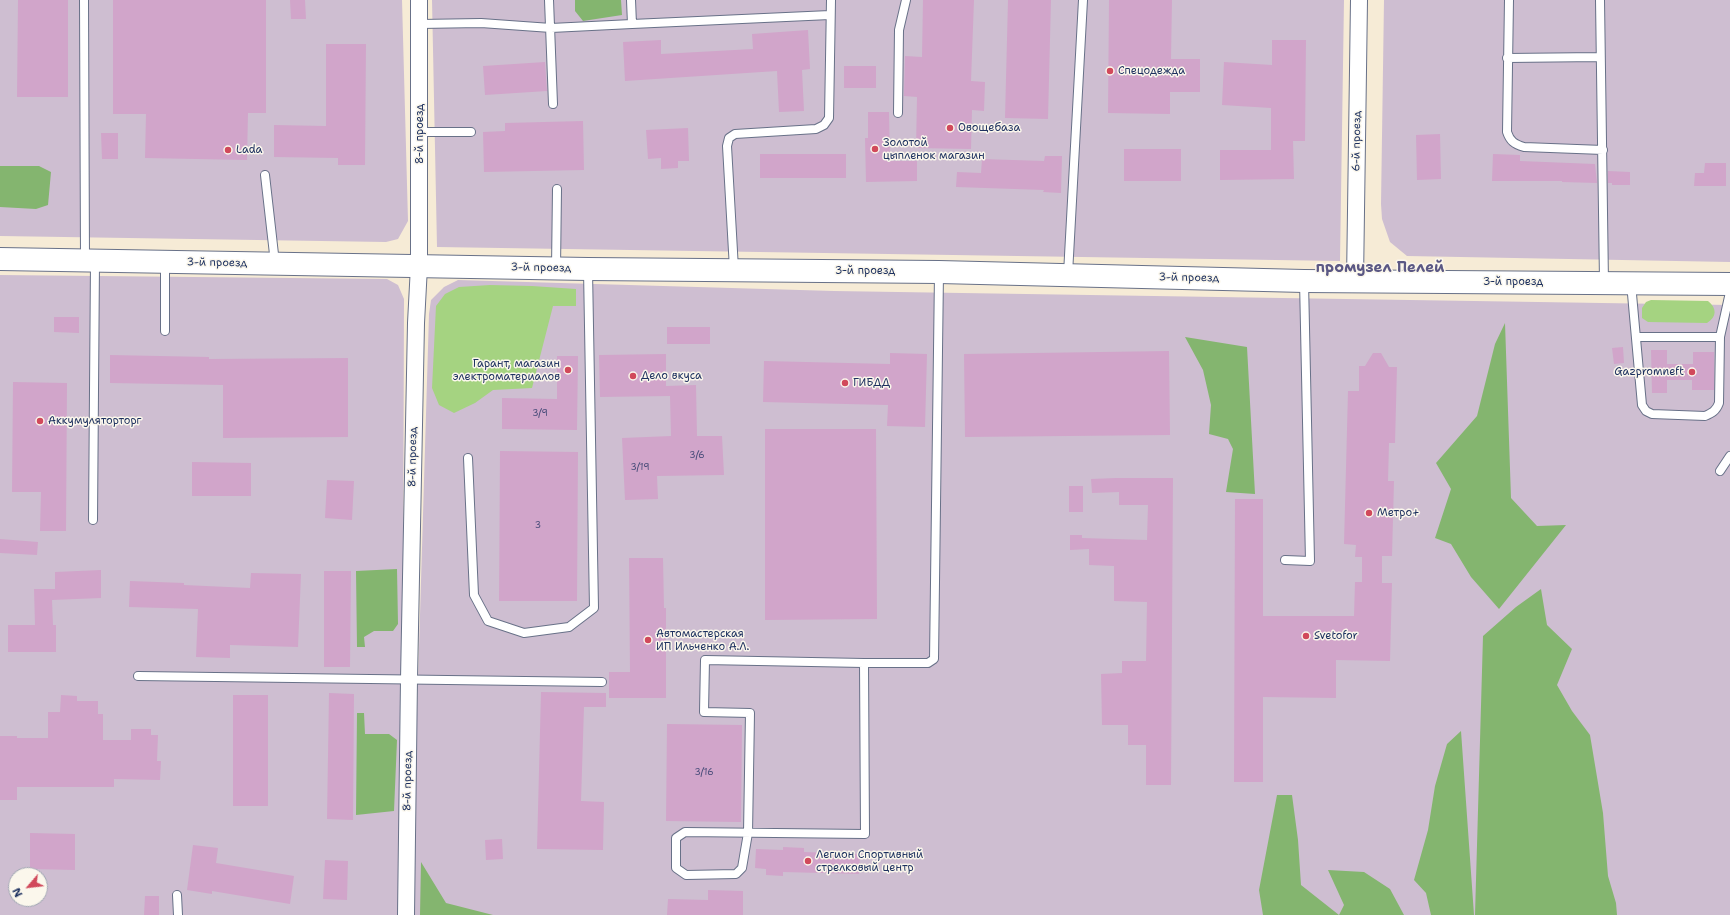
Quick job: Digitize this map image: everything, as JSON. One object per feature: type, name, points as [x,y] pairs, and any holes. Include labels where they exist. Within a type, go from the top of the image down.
[{"type":"street","name":"8-й проезд","points":[[406,915],[416,323],[419,266],[419,0]]},
{"type":"street","name":"6-й проезд","points":[[1355,281],[1359,0]]},
{"type":"street","name":"3-й проезд","points":[[0,259],[588,269],[938,272],[1304,281],[1730,284]]},
{"type":"lane","points":[[84,0],[90,261],[93,520]]},
{"type":"lane","points":[[549,0],[553,104]]},
{"type":"lane","points":[[631,0],[632,24]]},
{"type":"lane","points":[[734,270],[727,146],[729,138],[735,134],[816,129],[824,125],[829,118],[831,0]]},
{"type":"lane","points":[[898,113],[899,30],[906,0]]},
{"type":"lane","points":[[1068,275],[1083,0]]},
{"type":"lane","points":[[1508,0],[1507,132],[1510,139],[1516,144],[1524,147],[1603,150]]},
{"type":"lane","points":[[1600,0],[1604,282]]},
{"type":"lane","points":[[420,24],[481,22],[551,28],[830,15]]},
{"type":"lane","points":[[1507,58],[1600,57]]},
{"type":"lane","points":[[420,132],[471,132]]},
{"type":"lane","points":[[265,175],[275,264]]},
{"type":"lane","points":[[556,268],[557,189]]},
{"type":"lane","points":[[165,262],[165,331]]},
{"type":"lane","points":[[468,458],[474,595],[488,621],[524,633],[569,627],[594,608],[588,269]]},
{"type":"lane","points":[[864,663],[865,834],[748,834],[685,832],[676,838],[676,868],[686,874],[736,874],[742,868],[748,834],[750,713],[704,712],[705,660],[928,663],[934,659],[938,272]]},
{"type":"lane","points":[[1285,560],[1310,561],[1304,281]]},
{"type":"lane","points":[[1631,283],[1642,405],[1646,411],[1652,414],[1705,416],[1717,409],[1719,403],[1720,337],[1730,292]]},
{"type":"lane","points":[[1636,337],[1720,337]]},
{"type":"lane","points":[[1720,471],[1730,456]]},
{"type":"lane","points":[[138,676],[602,682]]},
{"type":"lane","points":[[177,895],[178,915]]},
{"type":"shaded area","points":[[0,0],[402,0],[408,221],[398,239],[386,242],[0,236]]},
{"type":"shaded area","points":[[432,0],[1344,0],[1340,261],[437,247]]},
{"type":"shaded area","points":[[1384,0],[1730,0],[1730,262],[1407,256],[1390,242],[1382,219]]},
{"type":"shaded area","points":[[0,275],[387,279],[398,285],[404,299],[402,915],[0,915]]},
{"type":"shaded area","points":[[458,280],[834,291],[1730,305],[1730,915],[411,915],[429,314],[431,300],[444,287]]},
{"type":"green space","points":[[575,0],[621,0],[622,15],[583,21],[575,11]]},
{"type":"green space","points":[[0,166],[39,166],[51,172],[48,205],[36,209],[0,207]]},
{"type":"green space","points":[[490,285],[576,289],[576,306],[553,306],[532,388],[493,390],[475,403],[454,413],[439,405],[432,388],[436,306],[445,294],[459,287]]},
{"type":"green space","points":[[1651,300],[1708,301],[1715,312],[1713,318],[1707,323],[1648,322],[1642,318],[1642,308],[1646,302]]},
{"type":"green space","points":[[1505,323],[1511,498],[1537,526],[1566,525],[1499,609],[1471,577],[1451,544],[1435,538],[1451,489],[1436,463],[1477,416],[1495,344]]},
{"type":"green space","points":[[1185,337],[1247,347],[1255,494],[1226,492],[1233,449],[1228,439],[1209,434],[1211,405],[1203,370]]},
{"type":"green space","points":[[397,569],[398,624],[393,631],[374,631],[364,637],[365,647],[357,647],[356,571]]},
{"type":"green space","points":[[1541,589],[1547,625],[1572,649],[1557,685],[1572,711],[1590,735],[1603,813],[1608,876],[1616,903],[1617,915],[1475,915],[1483,636],[1516,607]]},
{"type":"green space","points":[[357,713],[364,713],[365,734],[389,734],[397,740],[394,811],[356,815]]},
{"type":"green space","points":[[1461,731],[1474,915],[1431,915],[1426,893],[1414,880],[1428,830],[1435,786],[1447,744]]},
{"type":"green space","points":[[1277,795],[1292,795],[1298,840],[1301,885],[1339,915],[1263,915],[1259,890]]},
{"type":"green space","points":[[421,862],[446,903],[493,915],[420,915]]},
{"type":"green space","points":[[1328,870],[1364,872],[1390,889],[1404,915],[1339,915],[1344,905]]},
{"type":"building","points":[[18,0],[68,0],[68,97],[17,97]]},
{"type":"building","points":[[113,0],[266,0],[266,113],[248,113],[247,160],[145,158],[146,114],[113,114]]},
{"type":"building","points":[[290,0],[305,0],[306,19],[291,19]]},
{"type":"building","points":[[923,0],[974,0],[971,81],[985,82],[984,111],[972,110],[971,149],[916,148],[917,97],[904,96],[905,56],[922,57]]},
{"type":"building","points":[[1008,0],[1051,0],[1048,119],[1005,118]]},
{"type":"building","points":[[1109,0],[1172,0],[1171,59],[1200,59],[1200,92],[1170,92],[1170,114],[1108,113]]},
{"type":"building","points":[[808,30],[810,69],[802,70],[804,111],[779,112],[777,71],[625,81],[623,42],[661,40],[661,54],[753,49],[752,34]]},
{"type":"building","points":[[1272,40],[1306,40],[1305,141],[1293,141],[1294,179],[1220,180],[1220,150],[1271,150],[1271,108],[1222,105],[1224,62],[1272,65]]},
{"type":"building","points":[[326,44],[366,44],[365,165],[338,165],[338,158],[274,157],[274,125],[326,126]]},
{"type":"building","points":[[545,62],[547,91],[485,95],[483,66]]},
{"type":"building","points":[[844,66],[876,66],[876,88],[844,88]]},
{"type":"building","name":"Золотой цыпленок магазин","points":[[868,112],[889,112],[890,161],[917,161],[917,181],[866,182],[865,138],[868,138]]},
{"type":"building","points":[[583,121],[584,170],[484,172],[483,132],[505,131],[505,123]]},
{"type":"building","points":[[688,128],[689,161],[678,161],[678,168],[661,169],[661,158],[648,159],[646,130]]},
{"type":"building","points":[[101,133],[118,133],[118,159],[102,159]]},
{"type":"building","points":[[1440,134],[1441,179],[1417,180],[1416,135]]},
{"type":"building","points":[[1124,149],[1181,149],[1181,181],[1124,181]]},
{"type":"building","points":[[760,154],[846,154],[846,178],[760,178]]},
{"type":"building","points":[[1493,154],[1520,155],[1520,161],[1595,164],[1597,183],[1562,181],[1492,181]]},
{"type":"building","points":[[1045,156],[1062,156],[1061,193],[1043,192],[1044,190],[956,187],[957,172],[981,173],[982,159],[1044,161]]},
{"type":"building","points":[[1705,163],[1726,163],[1726,186],[1694,186],[1695,173],[1704,173]]},
{"type":"building","points":[[1608,171],[1630,172],[1630,185],[1612,185],[1612,183],[1608,183]]},
{"type":"building","points":[[54,317],[79,317],[79,333],[54,332]]},
{"type":"building","points":[[667,327],[710,327],[710,344],[667,344]]},
{"type":"building","points":[[1623,347],[1624,363],[1614,364],[1612,348]]},
{"type":"building","name":"Gazpromneft","points":[[1651,350],[1667,350],[1667,364],[1693,364],[1693,352],[1714,352],[1714,390],[1692,390],[1692,380],[1667,380],[1667,393],[1652,393]]},
{"type":"building","points":[[1169,351],[1170,435],[965,437],[964,354]]},
{"type":"building","name":"ГИБДД","points":[[890,353],[927,354],[925,427],[887,426],[888,405],[763,402],[764,361],[890,364]]},
{"type":"building","points":[[1373,353],[1381,353],[1389,367],[1397,367],[1395,443],[1389,443],[1388,481],[1394,481],[1392,556],[1382,556],[1382,583],[1392,583],[1390,661],[1336,660],[1336,698],[1263,697],[1263,782],[1234,782],[1235,499],[1263,499],[1263,616],[1354,616],[1355,582],[1362,582],[1362,557],[1355,557],[1356,545],[1344,544],[1348,391],[1359,391],[1359,366],[1365,366]]},
{"type":"building","points":[[666,354],[666,386],[696,385],[697,436],[722,436],[724,475],[657,476],[658,499],[625,500],[622,438],[671,436],[670,396],[600,397],[599,355]]},
{"type":"building","points":[[110,355],[209,357],[209,359],[348,358],[348,437],[223,438],[223,385],[110,383]]},
{"type":"building","points":[[557,356],[578,356],[577,430],[502,429],[502,398],[557,399]]},
{"type":"building","points":[[13,382],[67,383],[66,531],[40,531],[41,492],[12,492]]},
{"type":"building","points":[[765,429],[876,429],[877,619],[765,620]]},
{"type":"building","points":[[500,451],[578,452],[577,601],[499,601]]},
{"type":"building","points":[[192,462],[251,463],[251,496],[192,496]]},
{"type":"building","points":[[1173,478],[1171,785],[1146,785],[1146,745],[1128,745],[1128,725],[1102,725],[1101,674],[1122,673],[1122,661],[1146,661],[1147,602],[1114,601],[1114,566],[1089,565],[1089,549],[1070,550],[1070,535],[1082,535],[1082,538],[1147,540],[1148,505],[1119,505],[1119,492],[1092,493],[1091,479]]},
{"type":"building","points":[[327,480],[354,481],[352,520],[325,518]]},
{"type":"building","points":[[1069,486],[1083,486],[1083,512],[1069,512]]},
{"type":"building","points":[[0,539],[38,542],[37,555],[0,553]]},
{"type":"building","name":"Автомастерская ИП Ильченко А.Л.","points":[[629,558],[663,558],[664,608],[666,608],[666,698],[609,698],[609,672],[630,672]]},
{"type":"building","points":[[101,570],[101,598],[52,600],[53,625],[56,625],[56,652],[8,652],[8,625],[35,625],[34,589],[55,589],[55,572]]},
{"type":"building","points":[[324,571],[351,571],[350,667],[324,667]]},
{"type":"building","points":[[251,573],[301,574],[298,647],[230,645],[230,658],[196,657],[198,609],[129,607],[130,581],[250,588]]},
{"type":"building","points":[[541,692],[606,693],[606,707],[584,707],[581,801],[604,802],[603,850],[537,849]]},
{"type":"building","points":[[329,693],[354,694],[353,820],[327,819]]},
{"type":"building","points":[[61,695],[77,696],[77,701],[98,701],[98,714],[103,714],[103,740],[131,740],[131,729],[151,729],[151,735],[158,735],[157,761],[161,761],[160,780],[114,779],[114,787],[17,787],[17,800],[0,800],[0,736],[17,736],[17,738],[48,738],[48,712],[60,712]]},
{"type":"building","points":[[233,695],[268,695],[268,806],[233,806]]},
{"type":"building","points":[[667,724],[742,725],[741,822],[666,821]]},
{"type":"building","points":[[30,833],[75,834],[75,870],[30,867]]},
{"type":"building","points":[[502,839],[503,859],[486,860],[485,840]]},
{"type":"building","points":[[193,845],[218,848],[216,863],[294,876],[290,904],[212,891],[212,894],[187,890]]},
{"type":"building","name":"Легион Спортивный стрелковый центр","points":[[783,847],[804,848],[804,852],[860,854],[859,874],[783,872],[783,876],[766,875],[766,869],[755,868],[756,849],[783,850]]},
{"type":"building","points":[[325,860],[348,861],[347,900],[323,899]]},
{"type":"building","points":[[708,890],[743,891],[743,915],[667,915],[668,899],[708,900]]},
{"type":"building","points":[[145,896],[159,896],[159,915],[144,915]]},
{"type":"place","name":"Спецодежда","points":[[1110,71]]},
{"type":"place","name":"Овощебаза","points":[[950,128]]},
{"type":"place","name":"Золотой цыпленок магазин","points":[[875,149]]},
{"type":"place","name":"Lada","points":[[228,150]]},
{"type":"place","name":"Гарант, магазин электроматериалов","points":[[568,370]]},
{"type":"place","name":"Gazpromneft","points":[[1692,372]]},
{"type":"place","name":"Дело вкуса","points":[[633,376]]},
{"type":"place","name":"ГИБДД","points":[[845,383]]},
{"type":"place","name":"Аккумуляторторг","points":[[40,421]]},
{"type":"place","name":"Метро+","points":[[1369,513]]},
{"type":"place","name":"Svetofor","points":[[1306,636]]},
{"type":"place","name":"Автомастерская ИП Ильченко А.Л.","points":[[648,640]]},
{"type":"place","name":"Легион Спортивный стрелковый центр","points":[[808,861]]},
{"type":"district","name":"промузел Пелей","points":[[1380,268]]}]
